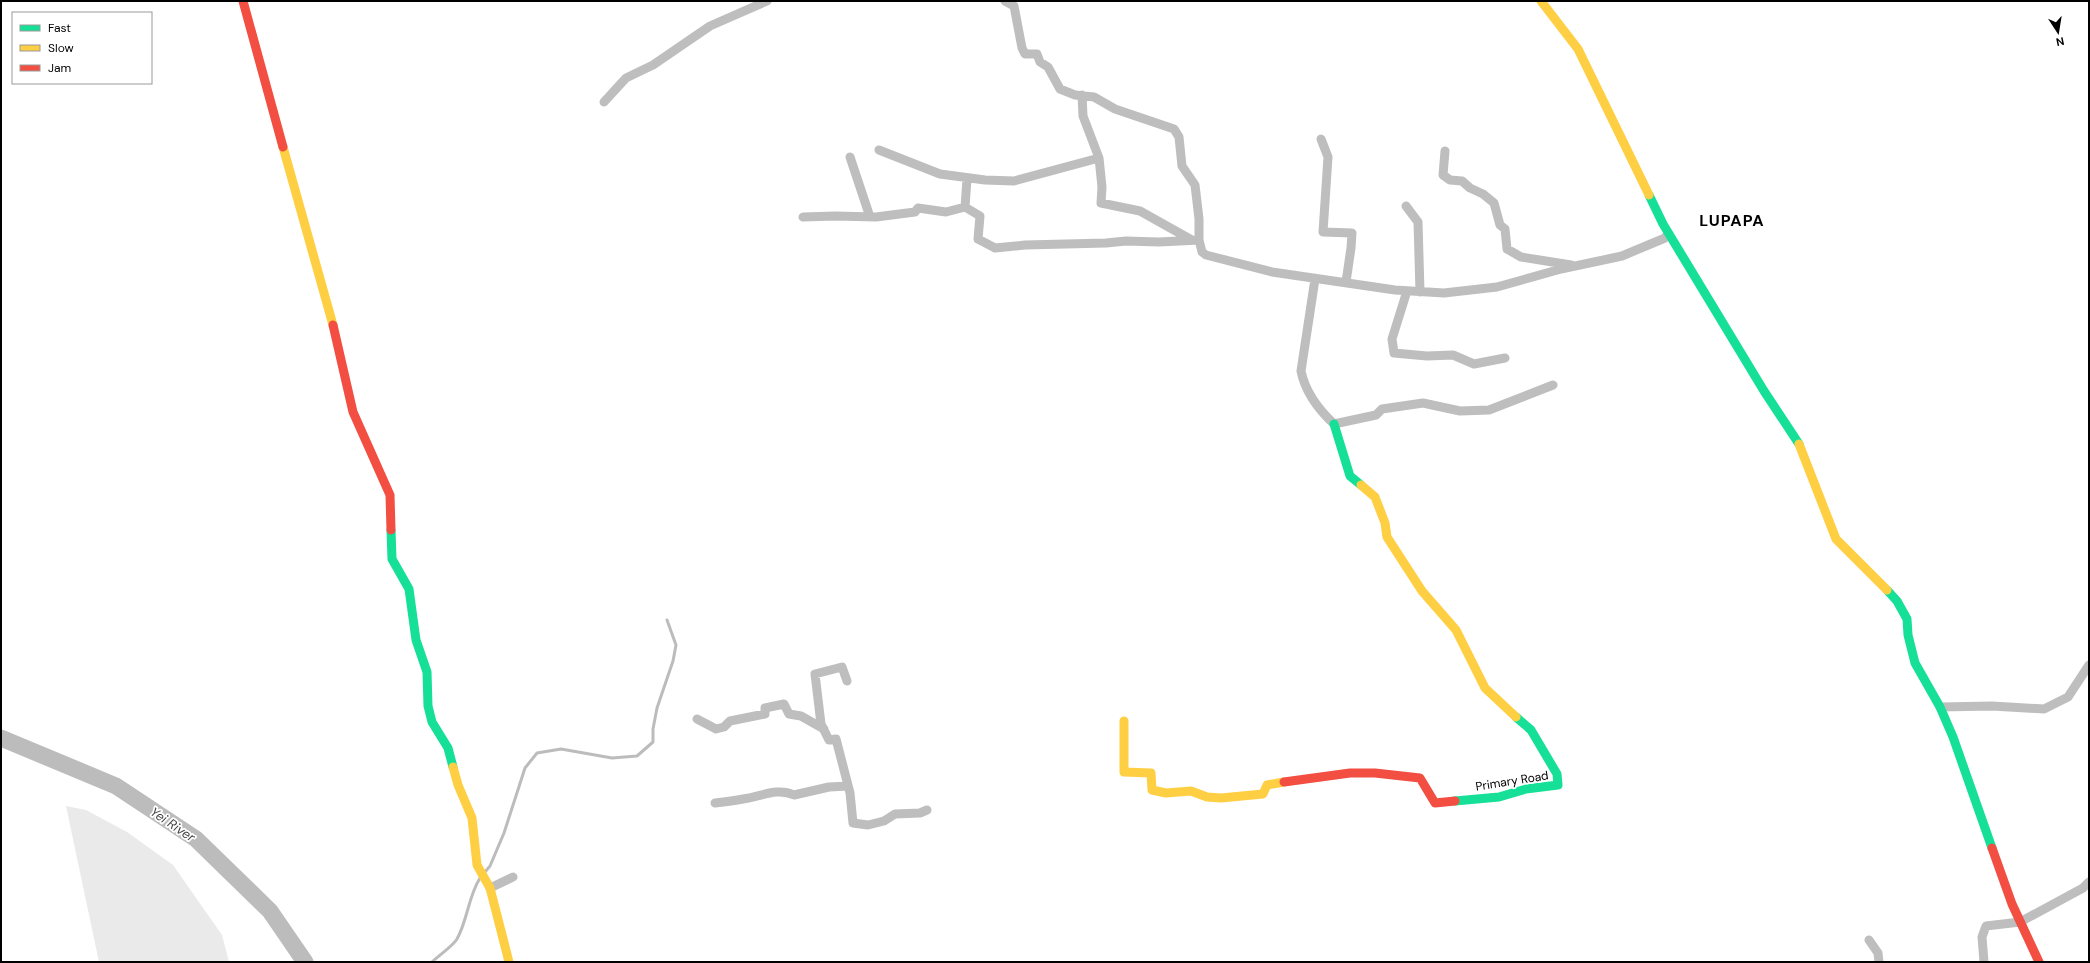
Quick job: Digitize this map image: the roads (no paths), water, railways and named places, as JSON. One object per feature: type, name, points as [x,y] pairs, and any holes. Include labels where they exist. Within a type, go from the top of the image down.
[{"type":"street","points":[[243,1],[291,177],[327,301],[353,412],[390,495],[392,559],[408,589],[416,640],[427,672],[428,706],[432,722],[448,748],[458,784],[472,818],[477,865],[490,888],[509,962]]},
{"type":"street","points":[[604,102],[626,78],[653,66],[710,26],[767,1]]},
{"type":"street","points":[[1005,1],[1014,6],[1022,48],[1025,54],[1037,54],[1040,62],[1048,67],[1060,89],[1075,95],[1094,96],[1115,109],[1174,129],[1179,137],[1182,166],[1195,185],[1199,219],[1195,240]]},
{"type":"street","points":[[1541,1],[1578,49],[1668,233],[1764,391],[1799,442],[1836,539],[1865,566],[1897,601],[1907,619],[1908,635],[1914,663],[1940,708],[1969,778],[2012,904],[2020,922],[2027,932],[2039,962]]},
{"type":"street","points":[[1082,95],[1083,116],[1099,158],[1102,186],[1101,203],[1140,211],[1170,230],[1195,240],[1206,256],[1272,272],[1407,291],[1444,293],[1497,287],[1622,256],[1665,238],[1668,233]]},
{"type":"street","points":[[1321,139],[1328,157],[1323,232],[1352,233],[1346,282]]},
{"type":"street","points":[[879,150],[940,174],[968,179],[1014,181],[1099,158]]},
{"type":"street","points":[[1445,151],[1443,175],[1450,180],[1462,181],[1470,188],[1483,194],[1494,203],[1500,225],[1505,229],[1507,249],[1521,257],[1578,266]]},
{"type":"street","points":[[850,157],[870,217]]},
{"type":"street","points":[[965,207],[968,179]]},
{"type":"street","points":[[1406,206],[1418,222],[1420,292]]},
{"type":"street","points":[[803,217],[870,217],[915,212],[918,208],[946,212],[965,207],[980,216],[978,239],[995,248],[1025,245],[1090,244],[1126,240],[1160,242],[1195,240]]},
{"type":"street","points":[[1315,278],[1301,371],[1303,384],[1316,403],[1334,424],[1376,416],[1382,409],[1423,403],[1460,411],[1489,410],[1553,385]]},
{"type":"street","points":[[1407,291],[1392,339],[1394,354],[1427,356],[1453,355],[1474,364],[1505,358]]},
{"type":"street","name":"Primary Road","points":[[1124,721],[1124,772],[1151,773],[1152,790],[1156,792],[1174,794],[1190,791],[1206,796],[1227,799],[1251,797],[1263,794],[1267,785],[1271,784],[1350,773],[1375,773],[1420,778],[1435,803],[1500,797],[1526,789],[1558,785],[1559,781],[1557,774],[1531,730],[1500,704],[1485,688],[1456,630],[1422,591],[1388,537],[1385,523],[1375,497],[1350,476],[1334,424]]},
{"type":"street","points":[[1940,708],[1992,706],[2044,709],[2068,697],[2089,665]]},
{"type":"street","points":[[847,681],[842,667],[815,674],[816,696],[824,729],[829,740],[836,739],[848,786],[853,823],[868,825],[884,821],[895,814],[920,813],[927,810]]},
{"type":"street","points":[[697,719],[716,729],[724,727],[730,721],[765,714],[765,708],[784,704],[789,714],[801,716],[824,729]]},
{"type":"street","points":[[715,803],[744,799],[775,792],[789,793],[794,796],[830,787],[848,786]]},
{"type":"street","points":[[490,888],[513,878]]},
{"type":"street","points":[[1984,962],[1982,937],[1986,926],[2020,922],[2083,888],[2089,882]]},
{"type":"street","points":[[1869,940],[1878,953],[1879,962]]},
{"type":"waterway","points":[[485,872],[490,866],[504,833],[525,768],[537,753],[561,749],[612,758],[637,756],[653,742],[653,729],[657,708],[673,661],[676,645],[667,620]]},
{"type":"waterway","name":"Yei River","points":[[1,738],[116,786],[196,839],[270,911],[305,962]]},
{"type":"waterway","points":[[432,962],[457,939],[464,924],[476,885],[480,878]]},
{"type":"district","name":"LUPAPA","points":[[1732,220]]}]
